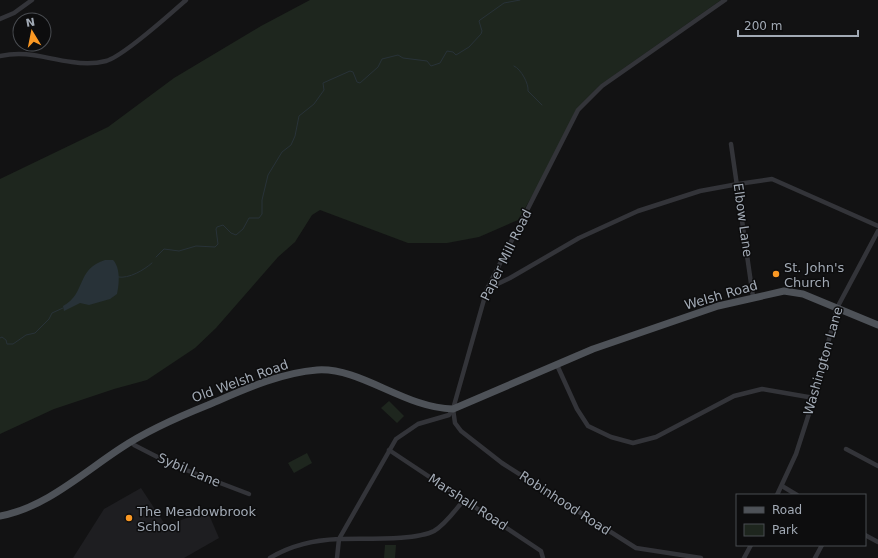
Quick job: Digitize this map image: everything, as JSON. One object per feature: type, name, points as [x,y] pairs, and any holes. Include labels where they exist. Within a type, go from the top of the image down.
[{"type":"main road","name":"Welsh Road","points":[[593,349],[718,306],[784,291],[803,294],[878,325]]},
{"type":"main road","name":"Old Welsh Road","points":[[0,516],[29,507],[49,496],[131,441],[160,425],[236,393],[291,373],[319,370],[344,373],[428,406],[453,409],[593,349]]},
{"type":"street","points":[[0,19],[14,13],[32,0]]},
{"type":"street","points":[[0,56],[25,53],[88,64],[107,61],[126,49],[186,0]]},
{"type":"street","name":"Paper Mill Road","points":[[453,409],[487,289],[578,110],[602,86],[725,0]]},
{"type":"street","name":"Elbow Lane","points":[[731,144],[738,184],[753,297]]},
{"type":"street","points":[[487,289],[510,278],[579,238],[638,211],[700,191],[738,184],[772,179],[878,226]]},
{"type":"street","name":"Washington Lane","points":[[778,494],[796,454],[814,398],[837,308],[878,231]]},
{"type":"street","points":[[557,365],[577,409],[588,426],[610,437],[633,442],[656,437],[734,396],[762,389],[814,398]]},
{"type":"street","points":[[337,558],[339,538],[396,439],[418,424],[449,415],[453,409]]},
{"type":"street","name":"Robinhood Road","points":[[453,409],[456,423],[461,431],[502,463],[636,548],[701,558]]},
{"type":"street","name":"Sybil Lane","points":[[131,441],[134,445],[173,465],[249,494]]},
{"type":"street","points":[[846,449],[878,466]]},
{"type":"street","name":"Marshall Road","points":[[389,450],[541,551],[543,558]]},
{"type":"street","points":[[782,486],[795,494]]},
{"type":"street","points":[[270,558],[295,546],[318,540],[339,538],[387,538],[423,535],[434,531],[444,523],[464,500]]},
{"type":"street","points":[[866,535],[878,542]]},
{"type":"street","points":[[744,558],[750,546]]},
{"type":"street","points":[[815,558],[821,546]]},
{"type":"shaded area","points":[[105,260],[113,260],[116,263],[119,282],[117,294],[110,299],[89,305],[80,303],[64,311],[63,306],[75,295],[89,270],[96,264]]},
{"type":"shaded area","name":"The Meadowbrook School","points":[[141,488],[166,526],[207,510],[219,538],[184,558],[73,558],[104,509]]},
{"type":"green space","points":[[310,0],[721,0],[600,85],[576,110],[538,186],[518,220],[479,237],[447,243],[408,243],[320,210],[312,215],[295,242],[278,257],[216,328],[195,348],[147,380],[114,389],[54,409],[0,434],[0,179],[108,127],[174,78],[261,26]]},
{"type":"green space","points":[[389,401],[404,416],[397,423],[381,408]]},
{"type":"green space","points":[[307,453],[312,463],[294,473],[288,463]]},
{"type":"green space","points":[[385,545],[396,545],[395,558],[384,558]]},
{"type":"waterway","points":[[156,257],[164,249],[179,251],[196,246],[215,247],[218,244],[217,227],[223,225],[231,233],[236,235],[243,229],[249,218],[259,218],[262,214],[262,200],[268,175],[282,152],[291,145],[295,136],[299,116],[314,104],[324,90],[323,83],[350,71],[353,72],[357,82],[360,83],[378,67],[382,59],[398,55],[403,58],[427,61],[431,66],[440,63],[447,51],[453,52],[456,55],[469,47],[481,34],[482,31],[480,20],[504,3],[520,0]]},
{"type":"waterway","points":[[514,66],[524,77],[528,91],[542,105]]},
{"type":"waterway","points":[[118,277],[127,277],[141,271],[152,263]]},
{"type":"waterway","points":[[0,338],[2,337],[6,340],[7,344],[13,344],[26,335],[35,333],[49,319],[52,313],[63,308]]},
{"type":"place","name":"St. John's Church","points":[[776,274]]},
{"type":"place","name":"The Meadowbrook School","points":[[129,518]]}]
